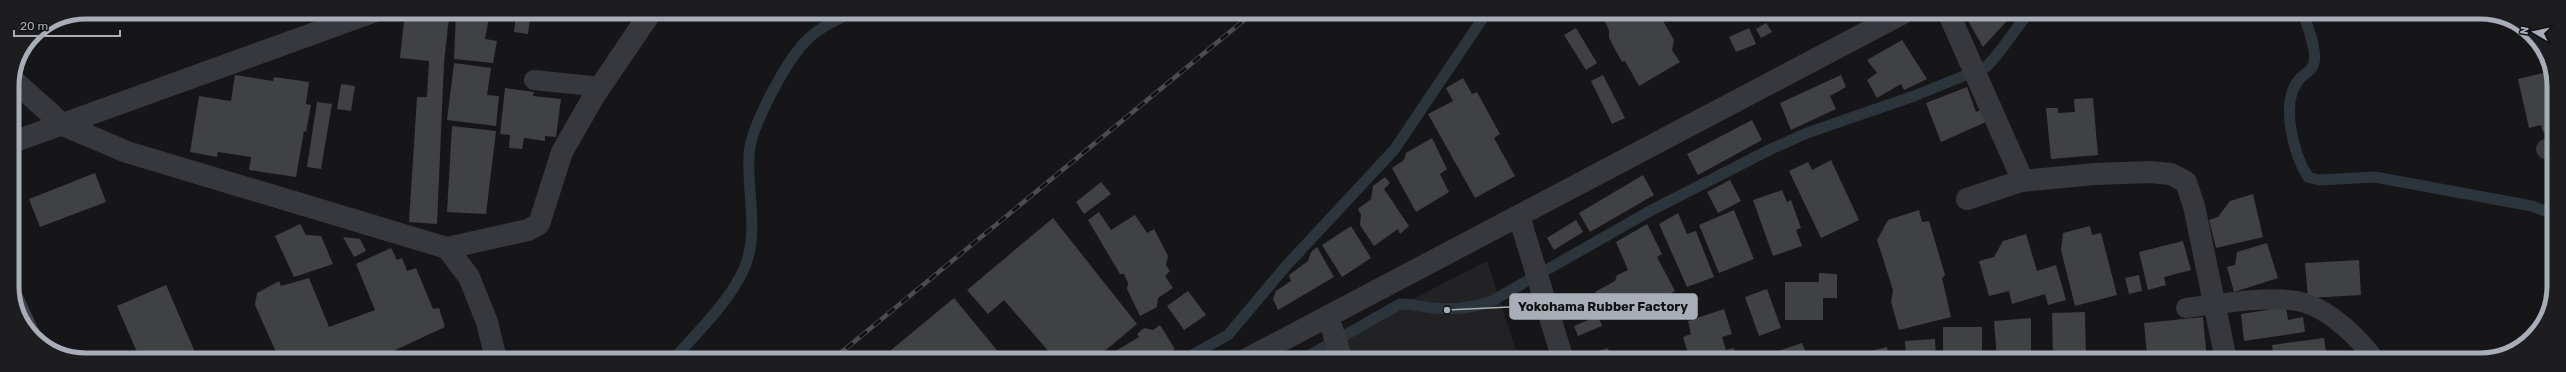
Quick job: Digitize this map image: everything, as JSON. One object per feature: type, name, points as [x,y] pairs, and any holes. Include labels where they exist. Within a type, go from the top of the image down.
[{"type":"street","points":[[19,139],[57,120],[353,19]]},
{"type":"street","points":[[19,85],[57,120],[127,152],[447,248],[528,230],[538,224],[562,152],[598,89],[646,19]]},
{"type":"street","points":[[1258,353],[1892,19]]},
{"type":"street","points":[[1951,19],[2024,181]]},
{"type":"street","points":[[1967,200],[2024,181],[2094,174],[2150,172],[2171,174],[2186,182],[2194,206],[2224,353]]},
{"type":"street","points":[[1519,216],[1561,353]]},
{"type":"street","points":[[447,248],[469,277],[487,322],[494,353]]},
{"type":"street","points":[[1328,316],[1340,353]]},
{"type":"lane","points":[[534,80],[592,86],[598,89]]},
{"type":"lane","points":[[2186,308],[2214,304],[2282,300],[2305,303],[2328,314],[2370,353]]},
{"type":"shaded area","points":[[1487,261],[1517,353],[1308,353]]},
{"type":"building","points":[[404,19],[449,19],[444,63],[437,224],[409,222],[417,97],[427,97],[429,61],[400,58]]},
{"type":"building","points":[[456,19],[489,19],[485,39],[497,41],[493,63],[454,59]]},
{"type":"building","points":[[516,19],[530,19],[528,34],[514,32]]},
{"type":"building","points":[[1604,19],[1662,19],[1674,40],[1672,50],[1680,62],[1639,86],[1625,61],[1622,62],[1609,38],[1609,30]]},
{"type":"building","points":[[1967,19],[2009,19],[1983,47]]},
{"type":"building","points":[[1766,23],[1772,32],[1761,38],[1756,29]]},
{"type":"building","points":[[1576,28],[1597,63],[1586,70],[1564,35]]},
{"type":"building","points":[[1749,28],[1756,44],[1736,52],[1729,37]]},
{"type":"building","points":[[1902,40],[1927,79],[1904,90],[1901,84],[1877,98],[1867,80],[1877,73],[1867,60]]},
{"type":"building","points":[[454,63],[491,68],[487,95],[499,96],[496,126],[447,120]]},
{"type":"building","points":[[2546,72],[2547,131],[2543,132],[2541,125],[2529,128],[2518,79]]},
{"type":"building","points":[[235,75],[273,81],[274,77],[309,82],[306,104],[311,105],[306,132],[304,131],[296,177],[249,170],[251,157],[218,152],[217,157],[190,152],[199,96],[231,101]]},
{"type":"building","points":[[1603,75],[1625,118],[1612,124],[1591,81]]},
{"type":"building","points":[[1841,75],[1846,87],[1830,96],[1836,109],[1791,130],[1780,103]]},
{"type":"building","points":[[1463,78],[1472,94],[1477,92],[1500,134],[1494,138],[1515,176],[1475,198],[1428,114],[1453,101],[1446,88]]},
{"type":"building","points":[[341,84],[355,86],[351,111],[337,109]]},
{"type":"building","points":[[1967,87],[1976,112],[1981,110],[1986,122],[1941,142],[1926,103]]},
{"type":"building","points":[[505,88],[534,92],[533,96],[561,99],[556,137],[545,136],[545,141],[524,138],[522,149],[509,148],[510,135],[500,134]]},
{"type":"building","points":[[2093,98],[2098,155],[2051,159],[2046,108],[2058,108],[2058,113],[2075,112],[2074,99]]},
{"type":"building","points":[[317,102],[332,104],[321,169],[307,167]]},
{"type":"building","points":[[1752,120],[1762,140],[1698,175],[1687,154]]},
{"type":"building","points":[[452,126],[496,131],[486,214],[447,212]]},
{"type":"building","points":[[1432,138],[1447,169],[1440,174],[1449,192],[1416,212],[1392,168],[1404,160],[1406,153]]},
{"type":"building","points":[[1831,160],[1859,220],[1821,238],[1789,171],[1808,162],[1812,170]]},
{"type":"building","points":[[95,173],[106,202],[40,227],[29,199]]},
{"type":"building","points":[[1643,175],[1654,195],[1590,232],[1579,213]]},
{"type":"building","points":[[1385,177],[1390,183],[1384,189],[1409,226],[1400,234],[1398,229],[1374,246],[1360,225],[1361,215],[1358,209],[1371,199],[1373,186]]},
{"type":"building","points":[[1730,180],[1741,201],[1718,213],[1707,192]]},
{"type":"building","points":[[1101,182],[1111,194],[1084,214],[1076,202]]},
{"type":"building","points":[[1782,190],[1787,202],[1791,200],[1801,228],[1796,230],[1802,246],[1773,256],[1753,200]]},
{"type":"building","points":[[2253,194],[2263,237],[2216,248],[2209,220],[2218,217],[2230,201]]},
{"type":"building","points":[[1734,210],[1754,259],[1719,273],[1699,225]]},
{"type":"building","points":[[1919,210],[1922,222],[1929,221],[1945,275],[1942,278],[1951,317],[1899,330],[1891,302],[1893,290],[1877,240],[1888,220]]},
{"type":"building","points":[[1099,212],[1111,230],[1135,215],[1147,233],[1154,229],[1168,256],[1166,265],[1170,271],[1165,276],[1173,288],[1158,298],[1157,307],[1140,316],[1127,289],[1128,283],[1124,274],[1120,274],[1088,220]]},
{"type":"building","points":[[1678,213],[1687,234],[1696,231],[1714,277],[1687,287],[1659,224]]},
{"type":"building","points":[[1053,218],[1137,324],[1102,353],[1050,353],[1004,300],[988,314],[967,290]]},
{"type":"building","points":[[1576,220],[1583,232],[1554,250],[1547,238]]},
{"type":"building","points":[[300,224],[306,235],[321,236],[333,264],[294,277],[275,236]]},
{"type":"building","points":[[1647,224],[1662,254],[1657,257],[1675,291],[1660,299],[1651,297],[1606,319],[1595,292],[1615,281],[1617,275],[1628,270],[1616,242]]},
{"type":"building","points":[[1351,226],[1371,258],[1342,277],[1322,245]]},
{"type":"building","points":[[2090,226],[2092,235],[2101,233],[2117,295],[2075,306],[2061,250],[2063,233]]},
{"type":"building","points":[[2026,234],[2037,271],[2056,265],[2066,300],[2048,305],[2045,294],[2012,304],[2009,291],[1989,296],[1979,261],[1994,257],[2003,241]]},
{"type":"building","points":[[343,237],[360,239],[366,251],[354,257]]},
{"type":"building","points":[[2183,241],[2191,270],[2164,277],[2166,285],[2148,290],[2139,252]]},
{"type":"building","points":[[2267,243],[2278,278],[2234,292],[2227,267],[2235,265],[2237,252]]},
{"type":"building","points":[[1317,247],[1334,277],[1278,310],[1273,299],[1276,291],[1291,281],[1289,275],[1308,261],[1311,252]]},
{"type":"building","points":[[391,248],[397,260],[402,258],[407,271],[416,268],[433,309],[439,308],[445,327],[391,353],[276,353],[255,305],[257,293],[279,281],[281,286],[309,278],[329,327],[375,310],[356,264]]},
{"type":"building","points":[[2359,260],[2361,295],[2308,298],[2305,263]]},
{"type":"building","points":[[1819,273],[1837,274],[1837,298],[1823,298],[1823,320],[1785,320],[1785,282],[1819,282]]},
{"type":"building","points":[[2139,275],[2142,291],[2129,294],[2125,278]]},
{"type":"building","points":[[166,285],[195,353],[137,353],[117,306]]},
{"type":"building","points":[[19,287],[39,330],[36,330],[24,312],[20,299]]},
{"type":"building","points":[[1767,289],[1781,328],[1759,336],[1745,297]]},
{"type":"building","points":[[1188,291],[1206,315],[1184,330],[1167,306]]},
{"type":"building","points":[[954,298],[999,353],[887,353]]},
{"type":"building","points":[[2286,307],[2288,320],[2303,317],[2305,332],[2244,341],[2241,314]]},
{"type":"building","points":[[1724,309],[1732,334],[1722,337],[1726,350],[1734,348],[1735,353],[1688,353],[1683,337],[1691,334],[1688,321]]},
{"type":"building","points":[[2085,312],[2086,353],[2053,353],[2052,313]]},
{"type":"building","points":[[1598,316],[1602,326],[1578,336],[1574,326]]},
{"type":"building","points":[[2203,317],[2206,353],[2147,353],[2144,323]]},
{"type":"building","points":[[2031,318],[2031,353],[1996,353],[1994,321]]},
{"type":"building","points":[[1160,325],[1175,349],[1170,353],[1112,353],[1139,337],[1137,334],[1144,328],[1153,330]]},
{"type":"building","points":[[1943,327],[1982,327],[1982,352],[1943,353]]},
{"type":"building","points":[[2324,338],[2326,353],[2273,353],[2272,345]]},
{"type":"building","points":[[1935,339],[1936,353],[1906,353],[1905,341]]},
{"type":"building","points":[[1802,343],[1806,353],[1772,353]]},
{"type":"building","points":[[1887,347],[1888,353],[1862,353]]},
{"type":"building","points":[[1607,348],[1611,353],[1593,353]]},
{"type":"waterway","points":[[679,353],[726,299],[743,272],[748,258],[752,233],[749,155],[751,143],[763,111],[781,76],[800,47],[814,34],[838,19]]},
{"type":"waterway","points":[[1196,353],[1228,335],[1286,266],[1394,150],[1482,19]]},
{"type":"waterway","points":[[1313,353],[1400,304],[1454,309],[1470,307],[1492,301],[1650,211],[1769,150],[1807,133],[1914,96],[1986,67],[1998,54],[2024,19]]},
{"type":"waterway","points":[[2305,19],[2314,47],[2314,61],[2312,68],[2298,81],[2293,91],[2290,103],[2290,116],[2294,143],[2298,156],[2308,177],[2319,180],[2375,177],[2532,206],[2547,212]]},
{"type":"railway","points":[[840,353],[1246,19]]},
{"type":"place","name":"Yokohama Rubber Factory","points":[[1447,310]]}]
